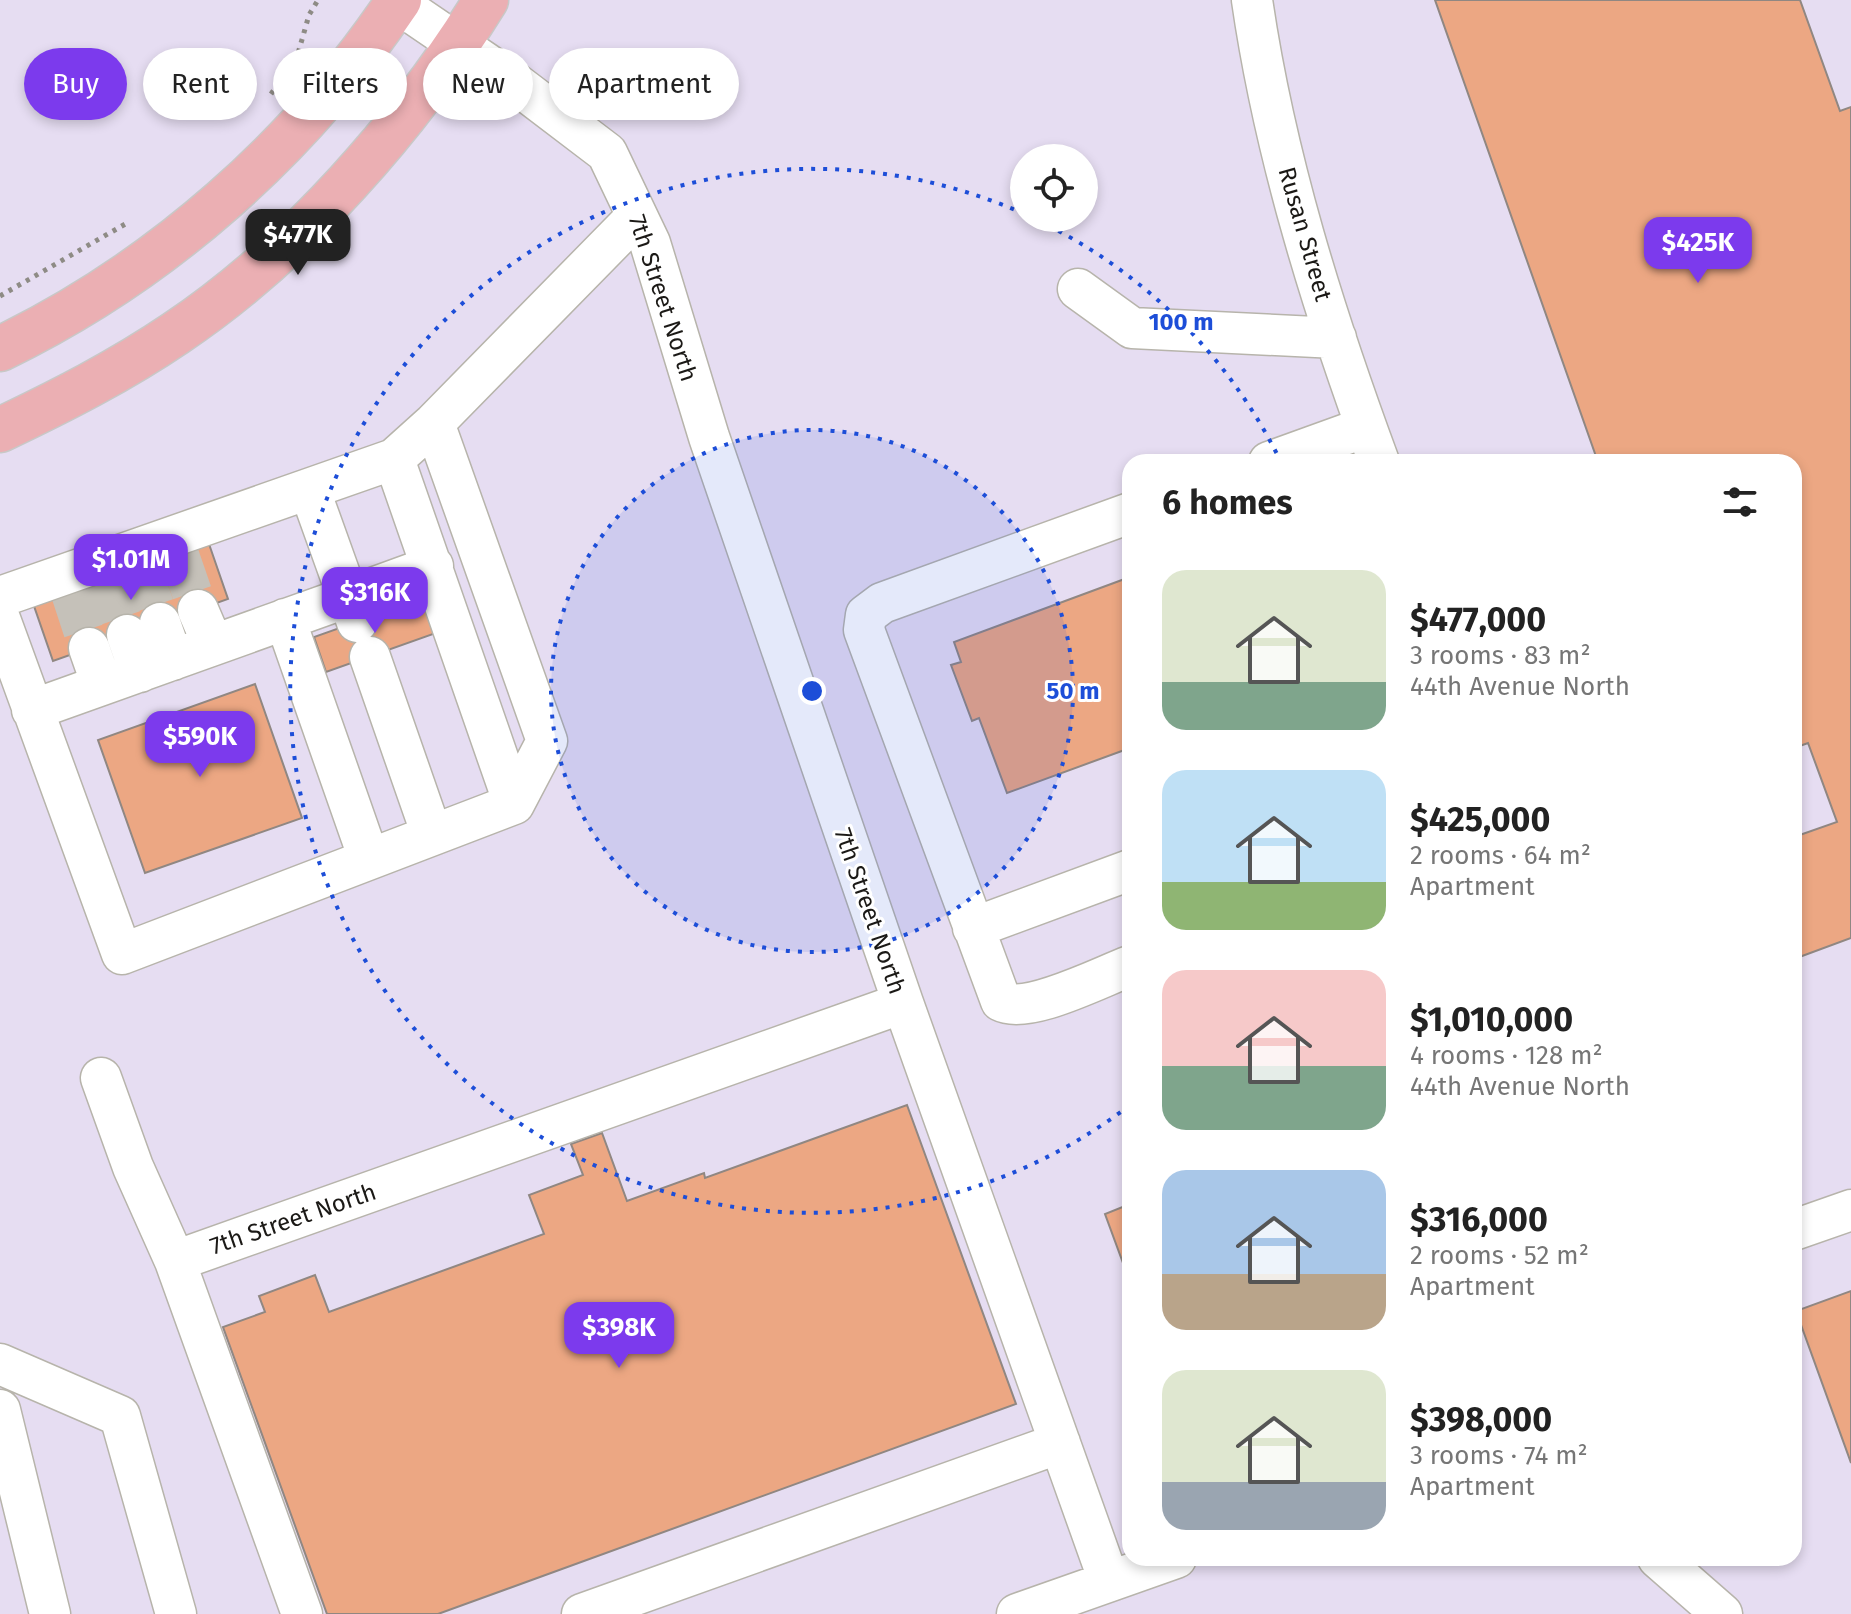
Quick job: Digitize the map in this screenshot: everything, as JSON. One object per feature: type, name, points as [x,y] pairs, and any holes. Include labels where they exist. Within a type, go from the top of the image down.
[{"type":"main road","points":[[0,430],[115,371],[178,332],[242,282],[351,177],[458,45],[486,0]]},
{"type":"main road","points":[[0,349],[78,308],[195,226],[297,127],[396,1]]},
{"type":"lane","name":"Rusan Street","points":[[1252,0],[1261,63],[1280,146],[1336,338],[1372,444]]},
{"type":"lane","name":"7th Street North","points":[[175,1261],[903,1003],[709,437],[650,243],[607,153],[396,1]]},
{"type":"lane","points":[[0,597],[103,570],[176,546],[394,459],[434,423],[637,216]]},
{"type":"lane","points":[[1078,289],[1132,328],[1336,338]]},
{"type":"lane","points":[[0,619],[122,954],[514,804],[547,741],[434,423]]},
{"type":"lane","points":[[1315,454],[1372,444]]},
{"type":"lane","points":[[394,459],[514,804]]},
{"type":"lane","points":[[310,491],[432,835]]},
{"type":"lane","points":[[1122,516],[882,603],[866,615],[864,630],[1001,1001],[1011,1006],[1030,1004],[1122,969]]},
{"type":"lane","points":[[32,710],[157,666],[206,627],[285,619],[358,625],[433,566]]},
{"type":"lane","points":[[285,619],[369,859]]},
{"type":"lane","points":[[144,629],[157,666]]},
{"type":"lane","points":[[89,648],[102,685]]},
{"type":"lane","points":[[973,928],[1122,873]]},
{"type":"lane","points":[[903,1003],[1109,1581]]},
{"type":"lane","points":[[101,1078],[133,1167],[175,1261],[302,1614]]},
{"type":"lane","points":[[1802,1227],[1851,1210]]},
{"type":"lane","points":[[0,1364],[120,1416],[176,1614]]},
{"type":"lane","points":[[2,1423],[50,1614]]},
{"type":"lane","points":[[582,1614],[1060,1443]]},
{"type":"lane","points":[[1017,1614],[1153,1566]]},
{"type":"lane","points":[[1667,1566],[1722,1614]]},
{"type":"path","points":[[268,98],[297,57],[309,15],[318,0]]},
{"type":"path","points":[[0,296],[134,218]]},
{"type":"shaded area","points":[[0,0],[1851,0],[1851,1614],[0,1614]]},
{"type":"building","points":[[1435,0],[1800,0],[1840,111],[1851,107],[1851,938],[1802,956],[1802,834],[1837,822],[1808,743],[1802,745],[1802,454],[1595,454]]},
{"type":"building","points":[[209,544],[228,599],[53,661],[34,606]]},
{"type":"building","points":[[1122,580],[1122,751],[1007,793],[979,718],[972,721],[951,665],[961,662],[954,642]]},
{"type":"building","points":[[424,598],[436,633],[326,672],[314,637]]},
{"type":"building","points":[[255,684],[302,818],[145,873],[98,740]]},
{"type":"building","points":[[907,1105],[1016,1404],[438,1614],[327,1614],[223,1327],[265,1312],[259,1296],[315,1275],[329,1312],[544,1234],[529,1195],[583,1175],[571,1144],[602,1133],[627,1201],[704,1173],[705,1178]]},
{"type":"building","points":[[1122,1207],[1122,1260],[1105,1214]]},
{"type":"building","points":[[1851,1291],[1851,1463],[1802,1328],[1802,1309]]},
{"type":"tunnel","points":[[179,555],[198,610]]},
{"type":"tunnel","points":[[141,568],[160,623]]},
{"type":"tunnel","points":[[108,580],[127,635]]},
{"type":"tunnel","points":[[71,593],[89,648]]}]
